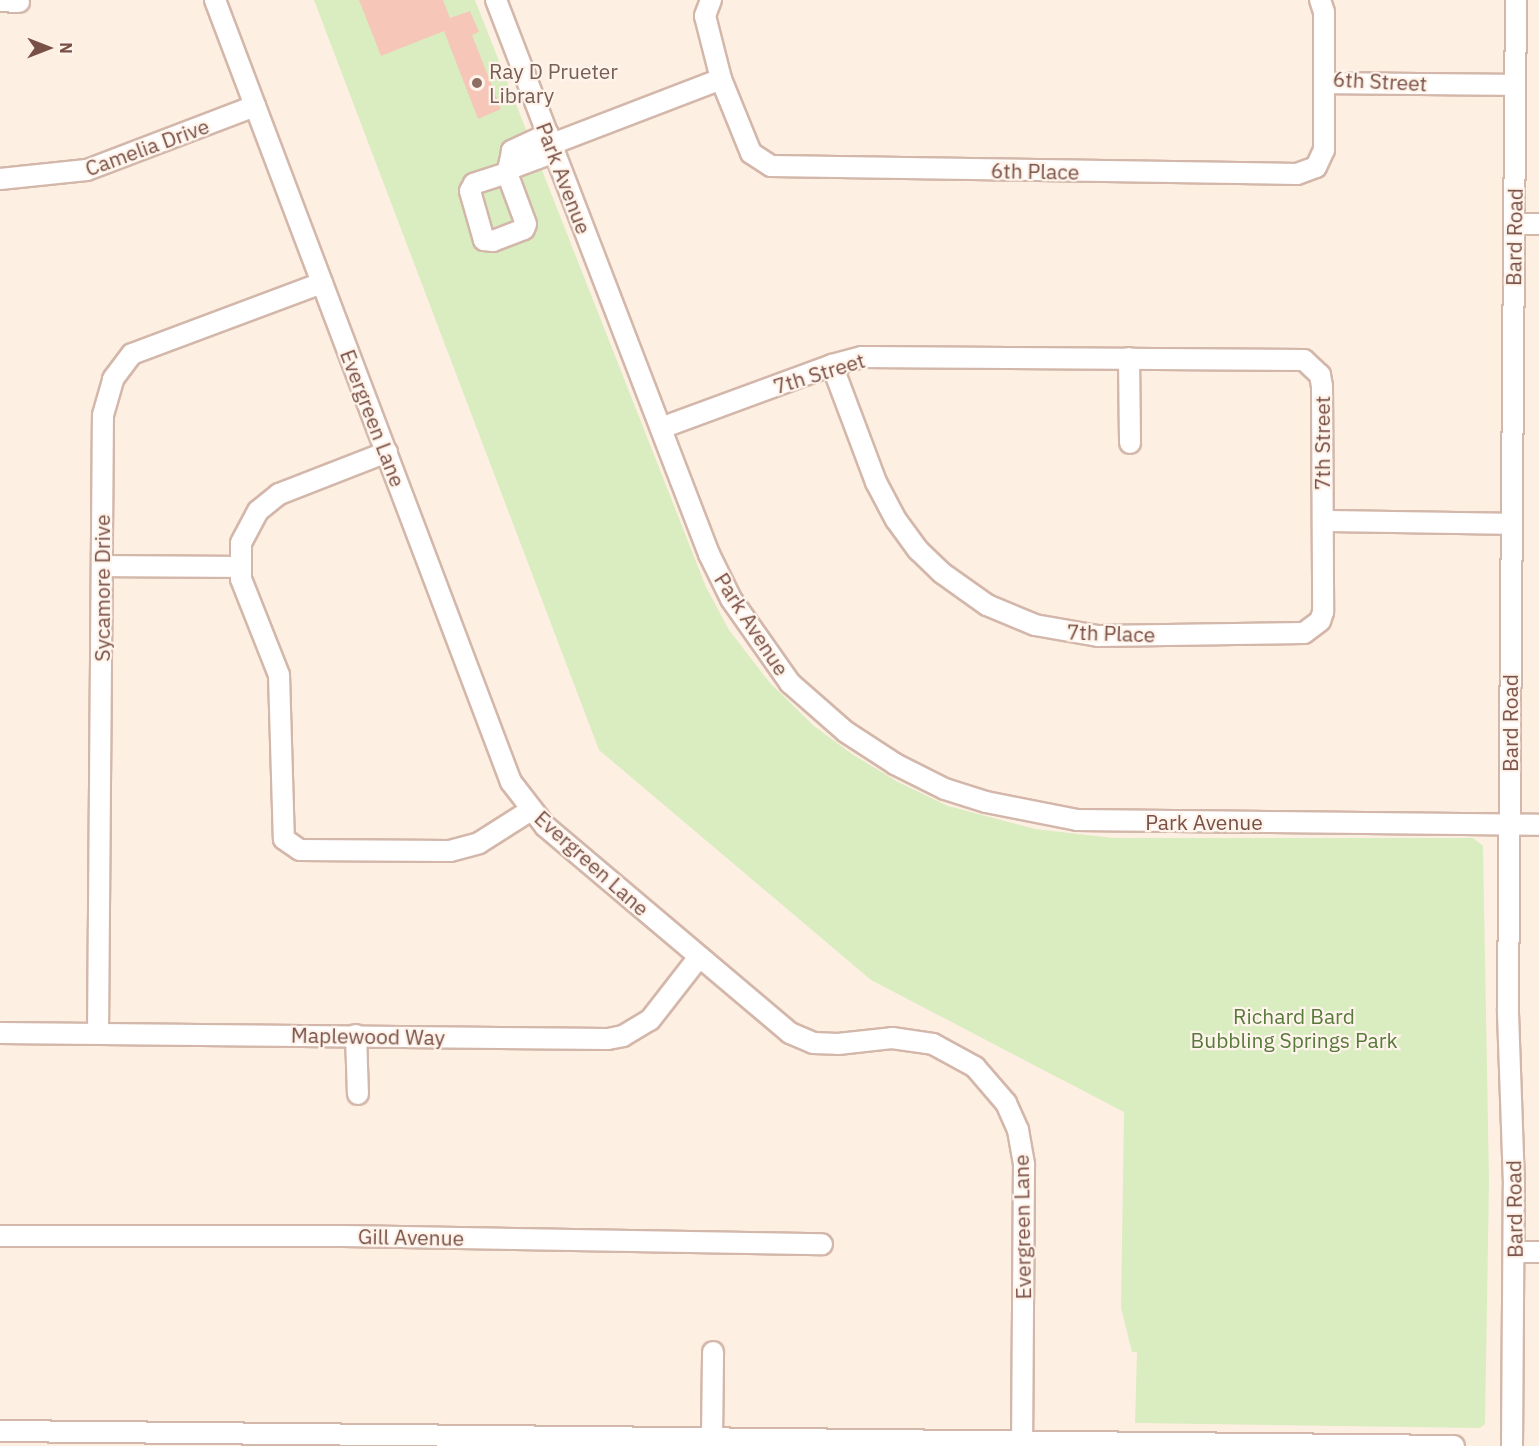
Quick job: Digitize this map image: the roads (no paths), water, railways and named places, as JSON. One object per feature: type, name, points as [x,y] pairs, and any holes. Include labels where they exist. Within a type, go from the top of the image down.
[{"type":"street","name":"Evergreen Lane","points":[[215,0],[501,759],[531,810],[545,826],[790,1033],[813,1043],[838,1044],[892,1038],[933,1044],[975,1067],[1006,1103],[1018,1130],[1024,1165],[1022,1440]]},
{"type":"street","name":"Park Avenue","points":[[496,0],[709,554],[731,599],[790,683],[846,732],[894,764],[945,789],[986,802],[1077,820],[1539,825]]},
{"type":"street","points":[[509,167],[512,151],[551,144],[721,79],[705,16],[711,0]]},
{"type":"street","name":"6th Street","points":[[1320,0],[1324,12],[1324,83],[1515,85]]},
{"type":"street","name":"Bard Road","points":[[1512,1446],[1515,1252],[1508,1009],[1516,0]]},
{"type":"street","name":"6th Place","points":[[721,79],[751,153],[771,166],[1297,174],[1307,173],[1321,160],[1324,83]]},
{"type":"street","name":"Camelia Drive","points":[[0,179],[87,170],[255,106]]},
{"type":"street","points":[[1514,224],[1539,224]]},
{"type":"street","name":"Sycamore Drive","points":[[98,1033],[103,415],[121,365],[132,354],[322,283]]},
{"type":"street","name":"7th Street","points":[[661,428],[832,365],[889,356],[1304,360],[1314,366],[1322,386],[1323,521],[1511,524]]},
{"type":"street","points":[[1129,357],[1130,444]]},
{"type":"street","name":"7th Place","points":[[832,365],[876,482],[896,520],[918,550],[960,588],[987,605],[1035,625],[1098,636],[1304,633],[1313,628],[1323,612],[1323,521]]},
{"type":"street","points":[[387,452],[267,501],[246,531],[238,567],[249,605],[279,675],[281,829],[291,846],[300,850],[450,851],[479,843],[531,810]]},
{"type":"street","points":[[102,566],[238,567]]},
{"type":"street","name":"Maplewood Way","points":[[0,1033],[608,1039],[623,1036],[650,1020],[699,957]]},
{"type":"street","points":[[356,1035],[357,1094]]},
{"type":"street","name":"Gill Avenue","points":[[0,1236],[344,1236],[822,1244]]},
{"type":"street","points":[[1515,1252],[1539,1252]]},
{"type":"street","points":[[712,1439],[713,1352]]},
{"type":"street","points":[[0,1431],[1454,1446]]},
{"type":"place","name":"Ray D Prueter Library","points":[[477,83]]},
{"type":"park label","name":"Richard Bard Bubbling Springs Park","points":[[1294,1028]]}]
